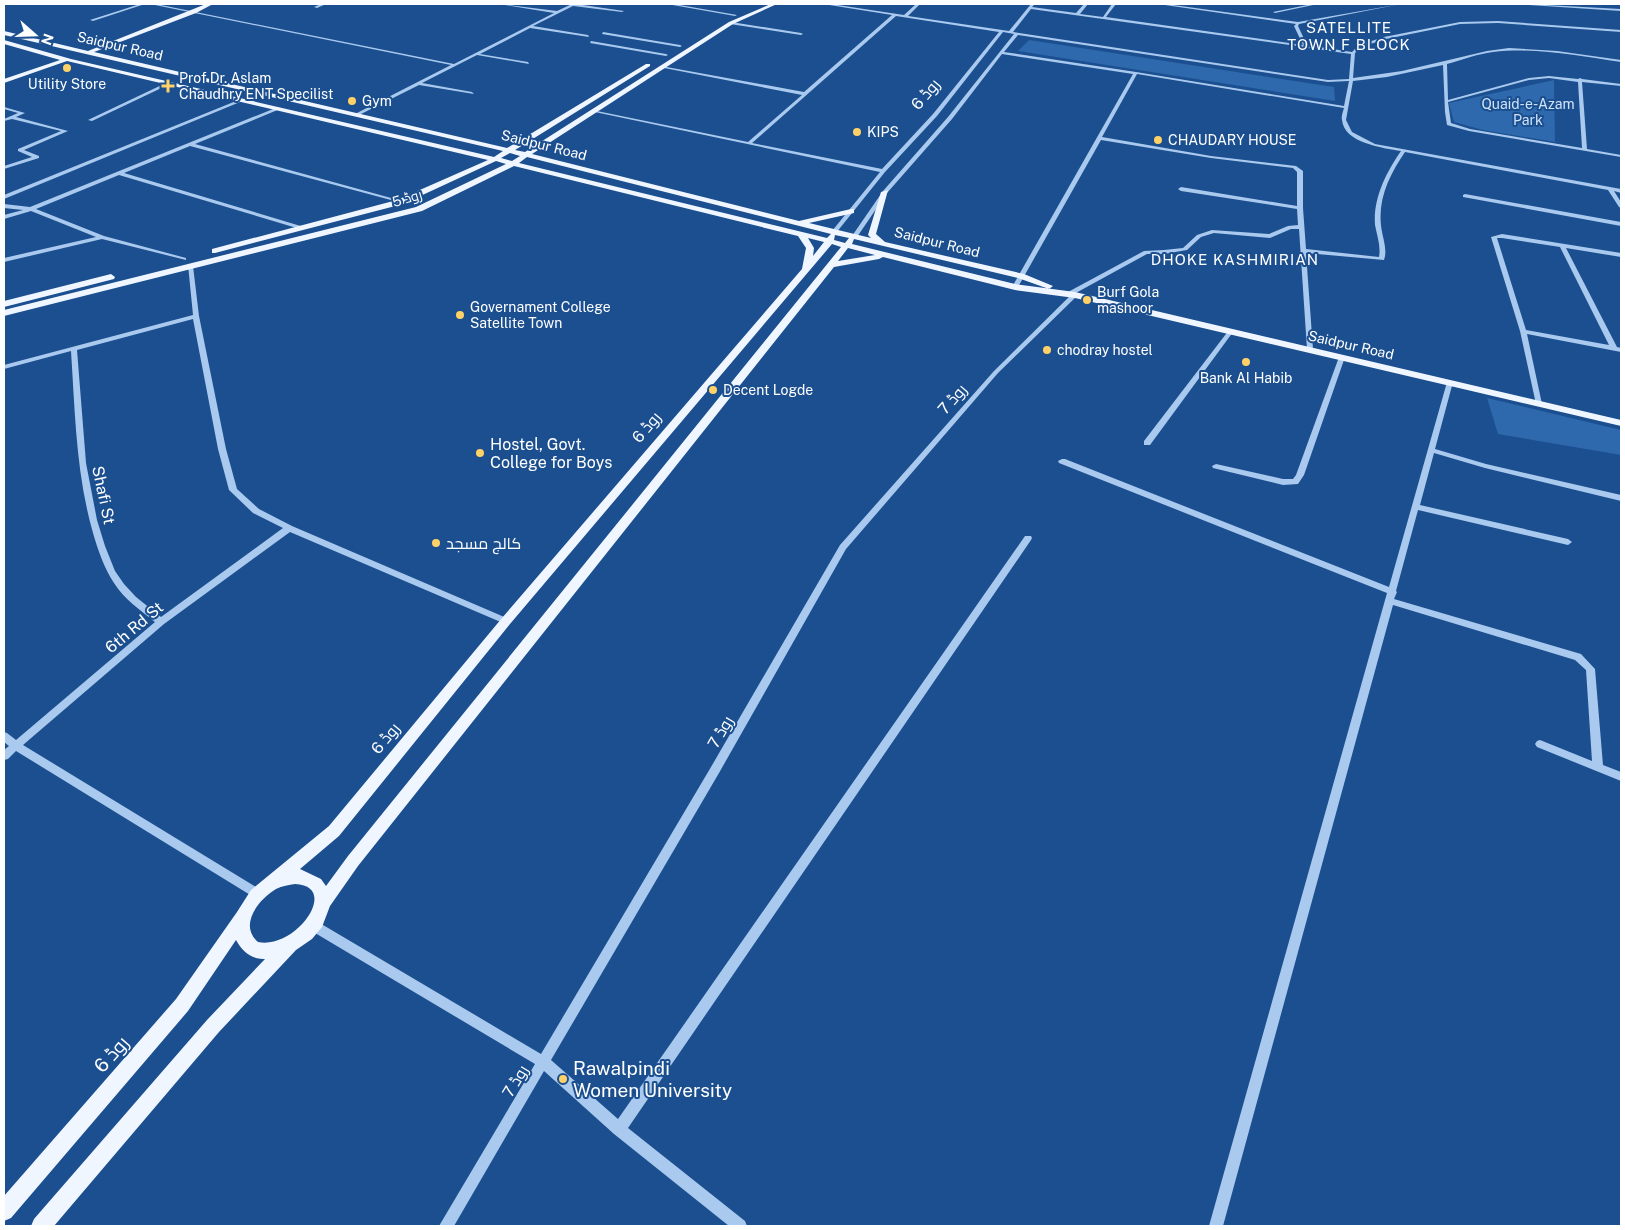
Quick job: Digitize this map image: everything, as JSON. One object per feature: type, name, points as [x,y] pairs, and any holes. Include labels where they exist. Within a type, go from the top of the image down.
[{"type":"main road","points":[[4,81],[87,53],[194,12],[210,4]]},
{"type":"main road","name":"روڈ 5","points":[[202,254],[400,202],[495,159],[680,46],[734,15],[758,4]]},
{"type":"main road","name":"روڈ 5","points":[[4,313],[419,209],[512,164],[731,23],[775,4]]},
{"type":"main road","name":"Saidpur Road","points":[[4,32],[357,116],[527,154],[785,220],[832,237],[851,241],[892,257],[1015,287],[1072,294],[1621,423]]},
{"type":"main road","name":"Saidpur Road","points":[[4,42],[68,60],[495,159],[801,234],[851,241],[883,243],[1021,276],[1072,294]]},
{"type":"main road","points":[[883,243],[872,234],[885,192]]},
{"type":"main road","points":[[785,220],[812,221],[851,211]]},
{"type":"main road","points":[[801,234],[810,248],[806,270]]},
{"type":"main road","name":"روڈ 6","points":[[264,889],[334,831],[506,621],[806,270],[832,237]]},
{"type":"main road","name":"روڈ 6","points":[[323,903],[353,861],[851,241]]},
{"type":"main road","points":[[4,304],[193,256]]},
{"type":"main road","points":[[831,265],[866,258],[892,257]]},
{"type":"main road","points":[[299,876],[312,880],[320,887],[323,903],[314,926],[302,938],[289,946],[270,952],[251,948],[244,940],[240,927],[248,906],[264,889],[286,877],[299,876]]},
{"type":"main road","name":"روڈ 6","points":[[4,1211],[182,1005],[242,918]]},
{"type":"main road","points":[[41,1226],[213,1026],[289,946]]},
{"type":"street","points":[[92,20],[143,4]]},
{"type":"street","points":[[152,4],[455,65]]},
{"type":"street","points":[[316,7],[324,4]]},
{"type":"street","points":[[501,4],[557,12]]},
{"type":"street","points":[[357,116],[573,4],[622,11]]},
{"type":"street","points":[[669,4],[734,15]]},
{"type":"street","points":[[825,4],[1328,81],[1351,81],[1446,63],[1491,51],[1511,49],[1621,61]]},
{"type":"street","points":[[905,16],[918,4]]},
{"type":"street","points":[[1077,15],[1086,4]]},
{"type":"street","points":[[1103,19],[1114,4]]},
{"type":"street","points":[[1160,4],[1298,23],[1400,4]]},
{"type":"street","points":[[1222,4],[1226,12]]},
{"type":"street","points":[[1275,12],[1300,5],[1316,4]]},
{"type":"street","points":[[1529,4],[1621,10]]},
{"type":"street","points":[[1032,6],[1103,19],[1353,54]]},
{"type":"street","name":"روڈ 6","points":[[851,241],[885,192],[950,118],[994,63],[1032,6]]},
{"type":"street","points":[[1271,7],[1275,12],[1277,20]]},
{"type":"street","points":[[749,143],[895,15]]},
{"type":"street","points":[[1621,31],[1498,22],[1460,23],[1385,38],[1360,46],[1353,54],[1351,81],[1344,120],[1350,133],[1374,145],[1621,191]]},
{"type":"street","points":[[731,23],[801,34]]},
{"type":"street","points":[[1298,23],[1296,26],[1306,48]]},
{"type":"street","points":[[530,27],[588,36]]},
{"type":"street","name":"روڈ 6","points":[[832,237],[883,171],[935,115],[1002,31]]},
{"type":"street","points":[[603,33],[680,46]]},
{"type":"street","points":[[592,42],[666,55]]},
{"type":"street","points":[[1001,53],[1345,107]]},
{"type":"street","points":[[476,54],[528,63]]},
{"type":"street","points":[[979,60],[994,63]]},
{"type":"street","points":[[1446,63],[1448,101],[1446,116],[1449,124],[1469,130],[1621,156]]},
{"type":"street","points":[[661,67],[805,94]]},
{"type":"street","points":[[1015,287],[1136,73]]},
{"type":"street","points":[[1448,101],[1529,79],[1549,76],[1621,85]]},
{"type":"street","points":[[1580,80],[1585,150]]},
{"type":"street","points":[[90,120],[170,83]]},
{"type":"street","points":[[419,84],[472,93]]},
{"type":"street","points":[[4,197],[243,100]]},
{"type":"street","points":[[4,108],[22,113],[4,120]]},
{"type":"street","points":[[4,217],[30,210],[278,108]]},
{"type":"street","points":[[592,111],[883,171]]},
{"type":"street","points":[[935,115],[950,118]]},
{"type":"street","points":[[4,168],[37,157],[20,150],[66,131],[10,118]]},
{"type":"street","points":[[1099,138],[1211,157],[1294,167],[1300,171],[1300,208],[1310,349]]},
{"type":"street","points":[[190,144],[400,202]]},
{"type":"street","points":[[1304,251],[1382,259],[1378,222],[1381,190],[1390,170],[1404,152]]},
{"type":"street","points":[[119,173],[302,228]]},
{"type":"street","points":[[1181,189],[1300,208]]},
{"type":"street","points":[[1610,189],[1621,206]]},
{"type":"street","points":[[1465,196],[1621,224]]},
{"type":"street","points":[[4,206],[30,210],[102,237],[184,259]]},
{"type":"street","name":"روڈ 7","points":[[446,1226],[710,778],[843,546],[996,372],[1072,294],[1146,252],[1185,249],[1199,236],[1214,231],[1270,236],[1290,227],[1302,227]]},
{"type":"street","points":[[1539,404],[1523,331],[1494,237],[1502,236],[1621,255]]},
{"type":"street","points":[[4,260],[102,237]]},
{"type":"street","points":[[1562,245],[1618,349]]},
{"type":"street","points":[[190,266],[196,316],[222,450],[234,490],[256,511],[289,528],[506,621]]},
{"type":"street","points":[[4,367],[74,350],[196,316]]},
{"type":"street","points":[[1147,443],[1231,331]]},
{"type":"street","points":[[1523,331],[1618,349]]},
{"type":"street","name":"Shafi St","points":[[74,350],[83,467],[96,527],[111,572],[131,598],[161,622]]},
{"type":"street","points":[[1216,466],[1283,482],[1295,482],[1300,475],[1342,357]]},
{"type":"street","points":[[1216,1226],[1450,382]]},
{"type":"street","points":[[1431,450],[1485,466],[1621,498]]},
{"type":"street","points":[[1062,461],[1392,596],[1578,657],[1590,669],[1598,768]]},
{"type":"street","points":[[1416,507],[1568,542]]},
{"type":"street","name":"6th Rd St","points":[[4,756],[161,622],[289,528]]},
{"type":"street","points":[[619,1129],[1028,538]]},
{"type":"street","points":[[4,736],[16,746],[264,889]]},
{"type":"street","points":[[1540,744],[1621,778]]},
{"type":"street","points":[[314,926],[543,1062],[619,1129],[740,1226]]},
{"type":"green space","points":[[1029,40],[1334,87],[1335,101],[1018,51]]},
{"type":"green space","name":"Quaid-e-Azam Park","points":[[1554,80],[1555,142],[1483,130],[1454,122],[1449,103]]},
{"type":"green space","points":[[1487,398],[1621,430],[1621,455],[1498,434]]},
{"type":"place","name":"Utility Store","points":[[67,68]]},
{"type":"place","name":"Prof Dr. Aslam Chaudhry ENT Specilist","points":[[168,86]]},
{"type":"place","name":"Gym","points":[[352,101]]},
{"type":"place","name":"KIPS","points":[[857,132]]},
{"type":"place","name":"CHAUDARY HOUSE","points":[[1158,140]]},
{"type":"place","name":"Burf Gola mashoor","points":[[1087,300]]},
{"type":"place","name":"Governament College Satellite Town","points":[[460,315]]},
{"type":"place","name":"chodray hostel","points":[[1047,350]]},
{"type":"place","name":"Bank Al Habib","points":[[1246,362]]},
{"type":"place","name":"Decent Logde","points":[[713,390]]},
{"type":"place","name":"Hostel, Govt. College for Boys","points":[[480,453]]},
{"type":"place","name":"کالج مسجد","points":[[436,543]]},
{"type":"place","name":"Rawalpindi Women University","points":[[563,1079]]},
{"type":"district","name":"SATELLITE TOWN F BLOCK","points":[[1349,36]]},
{"type":"district","name":"DHOKE KASHMIRIAN","points":[[1235,260]]}]
